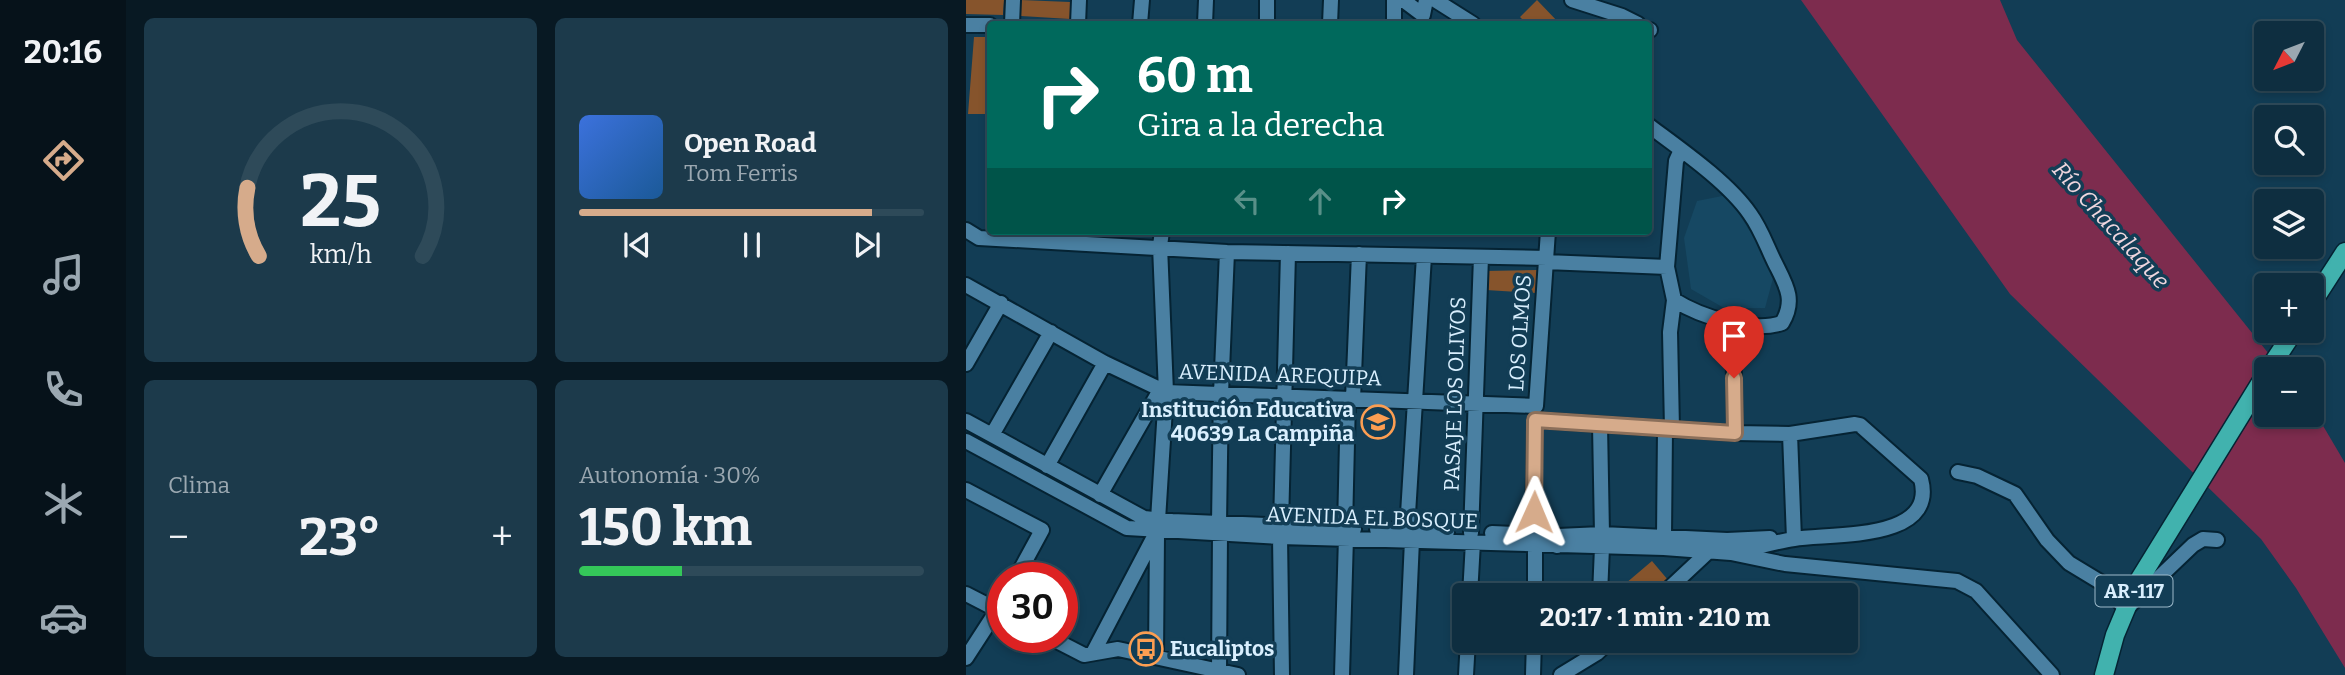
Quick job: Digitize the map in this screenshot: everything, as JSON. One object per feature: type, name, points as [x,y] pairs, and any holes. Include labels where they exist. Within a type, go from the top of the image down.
[{"type":"main road","points":[[2324,284],[2345,252]]},
{"type":"main road","name":"AR-117","points":[[2104,675],[2115,635],[2136,585],[2254,394]]},
{"type":"street","points":[[1012,21],[1013,0]]},
{"type":"street","points":[[1078,21],[1079,0]]},
{"type":"street","points":[[1140,21],[1142,0]]},
{"type":"street","points":[[1205,21],[1206,0]]},
{"type":"street","points":[[1267,0],[1267,21]]},
{"type":"street","points":[[1330,21],[1331,0]]},
{"type":"street","points":[[1394,0],[1394,21]]},
{"type":"street","points":[[1403,0],[1423,15],[1426,0]]},
{"type":"street","points":[[1435,0],[1468,21]]},
{"type":"street","points":[[1572,0],[1632,21]]},
{"type":"street","points":[[966,25],[987,25]]},
{"type":"street","points":[[1652,128],[1727,188],[1750,214],[1783,278],[1791,301],[1783,323],[1768,328],[1733,323],[1693,312],[1674,300]]},
{"type":"street","points":[[1664,537],[1674,300],[1667,267],[1676,162],[1681,150]]},
{"type":"street","points":[[966,230],[979,237],[1227,252],[1481,257],[1667,267]]},
{"type":"street","points":[[1156,656],[1163,391],[1161,235]]},
{"type":"street","name":"LOS OLMOS","points":[[1535,583],[1536,413],[1548,235]]},
{"type":"street","points":[[1219,671],[1221,394],[1227,252]]},
{"type":"street","points":[[1282,675],[1280,531],[1286,397],[1288,253]]},
{"type":"street","points":[[1342,675],[1345,532],[1359,254]]},
{"type":"street","points":[[1406,675],[1413,402],[1424,256]]},
{"type":"street","name":"PASAJE LOS OLIVOS","points":[[1471,583],[1481,257]]},
{"type":"street","name":"AVENIDA AREQUIPA","points":[[966,285],[1105,363],[1163,391],[1477,404],[1600,425],[1735,433],[1790,434],[1855,424],[1860,425],[1921,479],[1924,491],[1921,502],[1913,514],[1890,529],[1779,542]]},
{"type":"street","points":[[966,364],[1002,303]]},
{"type":"street","points":[[1733,323],[1735,433]]},
{"type":"street","points":[[992,435],[1051,332]]},
{"type":"street","points":[[1047,466],[1105,363]]},
{"type":"street","points":[[1100,495],[1163,391]]},
{"type":"street","points":[[966,421],[1158,525]]},
{"type":"street","points":[[1600,425],[1600,583]]},
{"type":"street","points":[[1790,434],[1794,539]]},
{"type":"street","points":[[966,440],[1126,528],[1158,525]]},
{"type":"street","points":[[1958,472],[1977,476],[2015,494],[2047,540],[2070,563],[2102,583],[2126,609],[2193,545],[2203,539],[2217,540]]},
{"type":"street","points":[[966,490],[1042,530],[1025,562]]},
{"type":"street","points":[[1093,653],[1158,525]]},
{"type":"street","name":"AVENIDA EL BOSQUE","points":[[1158,525],[1280,531],[1299,537],[1345,532],[1365,538],[1410,535],[1558,541],[1602,540]]},
{"type":"street","points":[[1280,531],[1410,535]]},
{"type":"street","points":[[1602,540],[1664,537],[1727,540],[1769,538],[1779,542]]},
{"type":"street","points":[[1602,540],[1731,553],[1785,564],[1957,581],[1976,591],[2052,675]]},
{"type":"street","points":[[1731,553],[1779,542]]},
{"type":"street","points":[[1675,583],[1708,552]]},
{"type":"street","points":[[966,594],[987,602]]},
{"type":"street","points":[[966,658],[987,628]]},
{"type":"street","points":[[1078,652],[1084,655],[1118,649],[1238,675]]},
{"type":"street","points":[[1466,675],[1467,653]]},
{"type":"street","points":[[1533,675],[1534,653]]},
{"type":"street","points":[[1561,675],[1589,653]]},
{"type":"shaded area","points":[[966,0],[1004,0],[1003,15],[966,14]]},
{"type":"shaded area","points":[[1021,0],[1070,2],[1070,19],[1021,16]]},
{"type":"shaded area","points":[[1537,0],[1557,21],[1524,21],[1520,17]]},
{"type":"shaded area","points":[[974,37],[987,37],[987,114],[968,114]]},
{"type":"shaded area","points":[[1727,195],[1775,271],[1765,308],[1724,308],[1691,289],[1684,238],[1697,201]]},
{"type":"shaded area","points":[[1537,270],[1536,293],[1486,290],[1484,271]]},
{"type":"shaded area","points":[[1652,561],[1668,580],[1664,583],[1626,583]]},
{"type":"water","name":"Río Chacalaque","points":[[1801,0],[2000,0],[2017,40],[2254,335],[2254,343],[2260,343],[2271,357],[2254,357],[2254,427],[2324,427],[2345,463],[2345,668],[2296,588],[2261,539],[2010,294]]},
{"type":"place","name":"Institución Educativa 40639 La Campiña","points":[[1378,422]]},
{"type":"place","name":"Eucaliptos","points":[[1146,649]]},
{"type":"route","points":[[1534,512],[1535,420],[1735,433],[1734,378]]}]
